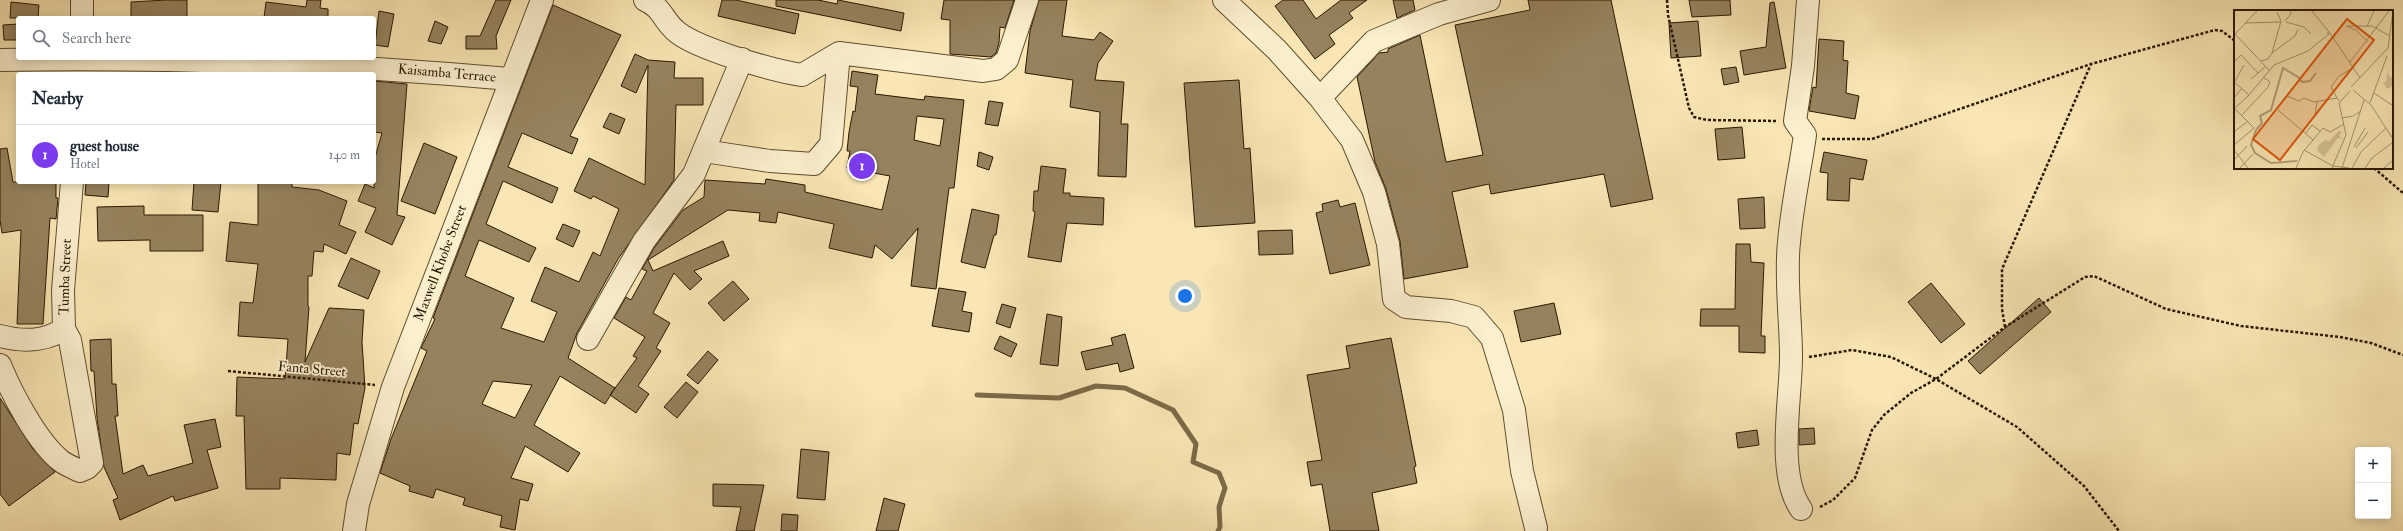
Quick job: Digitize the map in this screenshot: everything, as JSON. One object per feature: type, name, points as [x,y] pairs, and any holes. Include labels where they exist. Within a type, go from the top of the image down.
[{"type":"street","points":[[82,0],[82,16]]},
{"type":"street","name":"Maxwell Khobe Street","points":[[354,531],[358,504],[394,387],[510,79],[542,0]]},
{"type":"street","points":[[645,0],[654,4],[675,31],[686,38],[742,59],[802,75],[839,53],[983,71],[996,69],[1007,60],[1027,0]]},
{"type":"street","points":[[1224,0],[1277,50],[1320,98],[1352,140],[1374,192],[1388,244],[1394,299],[1406,307],[1451,311],[1474,317],[1492,338],[1514,410],[1522,470],[1536,528]]},
{"type":"street","points":[[1320,98],[1374,41],[1440,14],[1489,0]]},
{"type":"street","points":[[1801,509],[1796,502],[1788,470],[1788,394],[1791,359],[1788,244],[1800,128],[1808,0]]},
{"type":"street","points":[[704,151],[770,161],[814,164],[831,144],[839,53]]},
{"type":"street","points":[[588,339],[644,241],[694,174],[742,59]]},
{"type":"street","name":"Kaisamba Terrace","points":[[0,60],[16,60]]},
{"type":"street","points":[[79,72],[80,60]]},
{"type":"street","name":"Kaisamba Terrace","points":[[142,60],[388,68],[510,79]]},
{"type":"street","name":"Tumba Street","points":[[0,336],[16,340],[41,339],[64,329],[64,290],[72,184]]},
{"type":"street","points":[[2,371],[38,434],[61,461],[80,471],[87,468],[92,463],[85,419],[70,340],[64,329]]},
{"type":"path","points":[[1667,0],[1668,15],[1687,100],[1694,117],[1707,120],[1800,128],[1827,140],[1872,139],[2091,64],[2215,30],[2222,31],[2234,40]]},
{"type":"path","points":[[2005,327],[2002,310],[2002,269],[2091,64]]},
{"type":"path","points":[[2375,169],[2403,193]]},
{"type":"path","points":[[1801,509],[1813,511],[1833,500],[1855,478],[1872,430],[1884,416],[1911,393],[1936,379],[2005,327],[2085,277],[2094,276],[2166,310],[2241,326],[2340,337],[2371,343],[2403,355]]},
{"type":"path","points":[[1791,359],[1852,350],[1891,358],[1936,379],[2017,427],[2084,486],[2119,531]]},
{"type":"path","name":"Fanta Street","points":[[228,371],[394,387]]},
{"type":"building","points":[[187,0],[187,16],[131,16],[131,2]]},
{"type":"building","points":[[307,0],[321,0],[320,8],[328,9],[328,16],[264,16],[266,2],[306,7]]},
{"type":"building","points":[[496,0],[511,0],[496,36],[497,49],[466,49],[466,36],[480,36]]},
{"type":"building","points":[[722,0],[736,0],[799,14],[795,34],[718,16]]},
{"type":"building","points":[[776,0],[818,0],[837,4],[838,0],[904,13],[901,31],[776,6]]},
{"type":"building","points":[[944,0],[1014,0],[1005,28],[1000,27],[999,43],[996,53],[991,57],[950,54],[950,20],[941,19]]},
{"type":"building","points":[[1039,0],[1067,0],[1062,36],[1094,40],[1100,32],[1113,41],[1098,63],[1095,80],[1124,82],[1121,124],[1128,124],[1126,177],[1098,176],[1100,112],[1070,107],[1073,80],[1025,73],[1030,31]]},
{"type":"building","points":[[1283,0],[1303,0],[1316,19],[1341,0],[1367,0],[1349,13],[1353,18],[1329,35],[1335,44],[1315,59],[1275,6]]},
{"type":"building","points":[[1393,0],[1413,0],[1415,10],[1397,18]]},
{"type":"building","points":[[1528,0],[1611,0],[1653,199],[1611,207],[1604,174],[1491,194],[1489,184],[1452,192],[1468,267],[1404,279],[1400,241],[1386,189],[1375,162],[1357,77],[1379,53],[1388,52],[1388,49],[1420,35],[1446,162],[1483,155],[1455,25],[1530,10]]},
{"type":"building","points":[[1689,0],[1730,0],[1731,15],[1692,17]]},
{"type":"building","points":[[11,2],[39,5],[38,16],[16,16],[16,18],[10,18]]},
{"type":"building","points":[[1774,2],[1786,68],[1744,75],[1740,51],[1766,47],[1770,3]]},
{"type":"building","points":[[553,5],[621,35],[570,136],[578,139],[572,154],[522,133],[508,167],[558,188],[552,203],[503,181],[486,224],[536,248],[529,262],[479,240],[465,276],[514,298],[501,328],[544,342],[557,312],[531,301],[545,267],[579,282],[593,252],[600,256],[619,209],[593,196],[591,199],[574,191],[589,158],[645,185],[648,65],[636,93],[621,86],[635,54],[648,60],[675,62],[674,78],[703,78],[703,105],[676,105],[674,180],[618,259],[577,333],[568,358],[615,388],[605,404],[560,376],[534,425],[580,453],[568,472],[525,446],[511,478],[533,484],[528,501],[520,499],[515,530],[500,527],[502,516],[463,505],[465,498],[436,489],[433,498],[409,491],[410,486],[380,473],[391,439],[427,351],[421,348],[435,319],[433,318]],"holes":[[[493,381],[532,385],[515,418],[482,404]]]},
{"type":"building","points":[[379,11],[394,14],[388,47],[376,45]]},
{"type":"building","points":[[435,21],[448,27],[441,44],[428,41]]},
{"type":"building","points":[[1698,21],[1701,56],[1671,58],[1669,23]]},
{"type":"building","points":[[16,24],[16,40],[4,40],[3,25]]},
{"type":"building","points":[[1819,39],[1844,41],[1843,60],[1848,61],[1846,93],[1859,96],[1855,119],[1809,111],[1813,87],[1816,88]]},
{"type":"building","points":[[1736,67],[1739,82],[1724,85],[1721,69]]},
{"type":"building","points":[[852,71],[878,75],[875,94],[924,100],[925,96],[964,100],[954,188],[949,188],[936,289],[911,286],[918,228],[892,259],[875,245],[872,258],[829,248],[834,224],[778,212],[776,223],[759,221],[760,213],[728,210],[648,260],[653,271],[723,241],[729,256],[694,271],[702,279],[690,290],[674,273],[653,313],[670,323],[656,348],[661,351],[638,386],[649,394],[636,413],[610,395],[637,358],[633,356],[645,337],[614,318],[626,297],[631,300],[647,271],[642,269],[654,248],[683,210],[704,197],[705,180],[765,184],[766,179],[805,185],[805,192],[882,210],[890,176],[847,168],[850,151],[847,151],[849,132],[853,111],[855,112],[858,87],[850,86]],"holes":[[[917,116],[944,119],[940,146],[914,140]]]},
{"type":"building","points":[[1239,80],[1244,149],[1250,148],[1255,223],[1195,227],[1184,83]]},
{"type":"building","points":[[376,81],[407,84],[397,215],[405,217],[392,245],[365,232],[376,208],[358,201],[365,184],[374,188],[374,184],[376,184],[376,154],[382,133],[376,132]]},
{"type":"building","points":[[989,101],[1003,103],[998,126],[985,124]]},
{"type":"building","points":[[610,113],[625,119],[619,134],[603,127]]},
{"type":"building","points":[[1742,127],[1745,158],[1718,160],[1715,129]]},
{"type":"building","points":[[424,143],[457,157],[435,214],[401,201]]},
{"type":"building","points":[[7,148],[13,182],[16,182],[16,184],[56,184],[56,198],[58,198],[56,219],[50,218],[43,324],[17,324],[21,230],[2,233],[0,220],[0,149]]},
{"type":"building","points":[[979,152],[993,157],[989,170],[977,166]]},
{"type":"building","points":[[1824,152],[1867,160],[1863,180],[1850,178],[1849,201],[1827,200],[1828,173],[1820,172]]},
{"type":"building","points":[[1041,166],[1066,169],[1063,193],[1070,193],[1070,196],[1104,198],[1103,225],[1067,223],[1061,262],[1028,257],[1035,212],[1033,211],[1034,191],[1038,191]]},
{"type":"building","points":[[86,184],[109,184],[108,197],[85,195]]},
{"type":"building","points":[[194,184],[221,184],[218,212],[192,210]]},
{"type":"building","points":[[258,184],[292,184],[292,187],[319,190],[347,201],[339,225],[356,232],[346,254],[324,244],[323,252],[314,251],[312,276],[308,276],[309,307],[305,362],[329,308],[364,310],[362,342],[365,388],[358,424],[354,423],[350,455],[337,453],[336,480],[280,478],[280,489],[246,489],[244,416],[236,416],[237,377],[285,379],[288,339],[238,336],[240,302],[253,303],[258,264],[226,261],[230,222],[258,225]]},
{"type":"building","points":[[1764,197],[1765,228],[1740,229],[1738,199]]},
{"type":"building","points":[[1338,200],[1340,207],[1355,203],[1370,265],[1330,274],[1316,213],[1323,211],[1322,204]]},
{"type":"building","points":[[144,206],[144,215],[203,215],[203,251],[150,251],[150,240],[98,241],[97,207]]},
{"type":"building","points":[[972,209],[999,215],[996,235],[994,235],[985,268],[961,262]]},
{"type":"building","points":[[563,224],[580,231],[573,247],[556,239]]},
{"type":"building","points":[[1292,230],[1293,254],[1259,255],[1258,231]]},
{"type":"building","points":[[1736,244],[1750,244],[1751,262],[1764,263],[1761,336],[1765,336],[1765,353],[1739,352],[1739,326],[1700,326],[1701,309],[1735,309]]},
{"type":"building","points":[[351,258],[380,271],[368,299],[338,286]]},
{"type":"building","points":[[733,281],[749,299],[724,321],[708,303]]},
{"type":"building","points":[[1931,283],[1965,324],[1941,343],[1908,302]]},
{"type":"building","points":[[939,288],[966,292],[962,311],[972,313],[969,332],[932,326]]},
{"type":"building","points":[[2039,298],[2051,312],[1980,374],[1968,361]]},
{"type":"building","points":[[1554,303],[1561,334],[1521,342],[1514,311]]},
{"type":"building","points":[[1002,304],[1016,308],[1010,328],[996,323]]},
{"type":"building","points":[[1047,314],[1062,317],[1058,366],[1040,364]]},
{"type":"building","points":[[1125,334],[1134,368],[1120,372],[1118,363],[1086,370],[1081,352],[1113,345],[1111,338]]},
{"type":"building","points":[[1000,336],[1017,344],[1011,357],[994,349]]},
{"type":"building","points":[[1391,338],[1416,466],[1414,467],[1417,483],[1372,493],[1379,531],[1330,531],[1322,484],[1311,486],[1307,462],[1322,460],[1307,375],[1350,368],[1346,346]]},
{"type":"building","points":[[111,339],[112,384],[116,384],[118,416],[115,416],[123,474],[143,465],[148,476],[193,463],[184,425],[215,419],[221,447],[207,450],[218,488],[175,501],[173,496],[120,520],[113,500],[118,498],[104,467],[97,418],[94,371],[91,371],[90,340]]},
{"type":"building","points":[[708,351],[718,360],[698,384],[687,375]]},
{"type":"building","points":[[686,382],[698,392],[677,418],[664,407]]},
{"type":"building","points":[[0,398],[33,449],[55,472],[9,506],[0,494]]},
{"type":"building","points":[[1814,428],[1815,444],[1799,445],[1799,429]]},
{"type":"building","points":[[1757,430],[1759,445],[1738,448],[1736,433]]},
{"type":"building","points":[[801,449],[829,452],[825,500],[797,498]]},
{"type":"building","points":[[713,484],[764,485],[754,531],[736,531],[741,507],[713,506]]},
{"type":"building","points":[[884,498],[905,504],[898,531],[876,531]]},
{"type":"building","points":[[782,514],[798,515],[797,531],[781,531]]},
{"type":"waterway","points":[[977,395],[1059,398],[1096,386],[1125,388],[1173,410],[1196,444],[1193,462],[1219,473],[1225,488],[1219,507],[1220,527],[1218,531]]},
{"type":"place","name":"guest house","points":[[862,166]]}]
